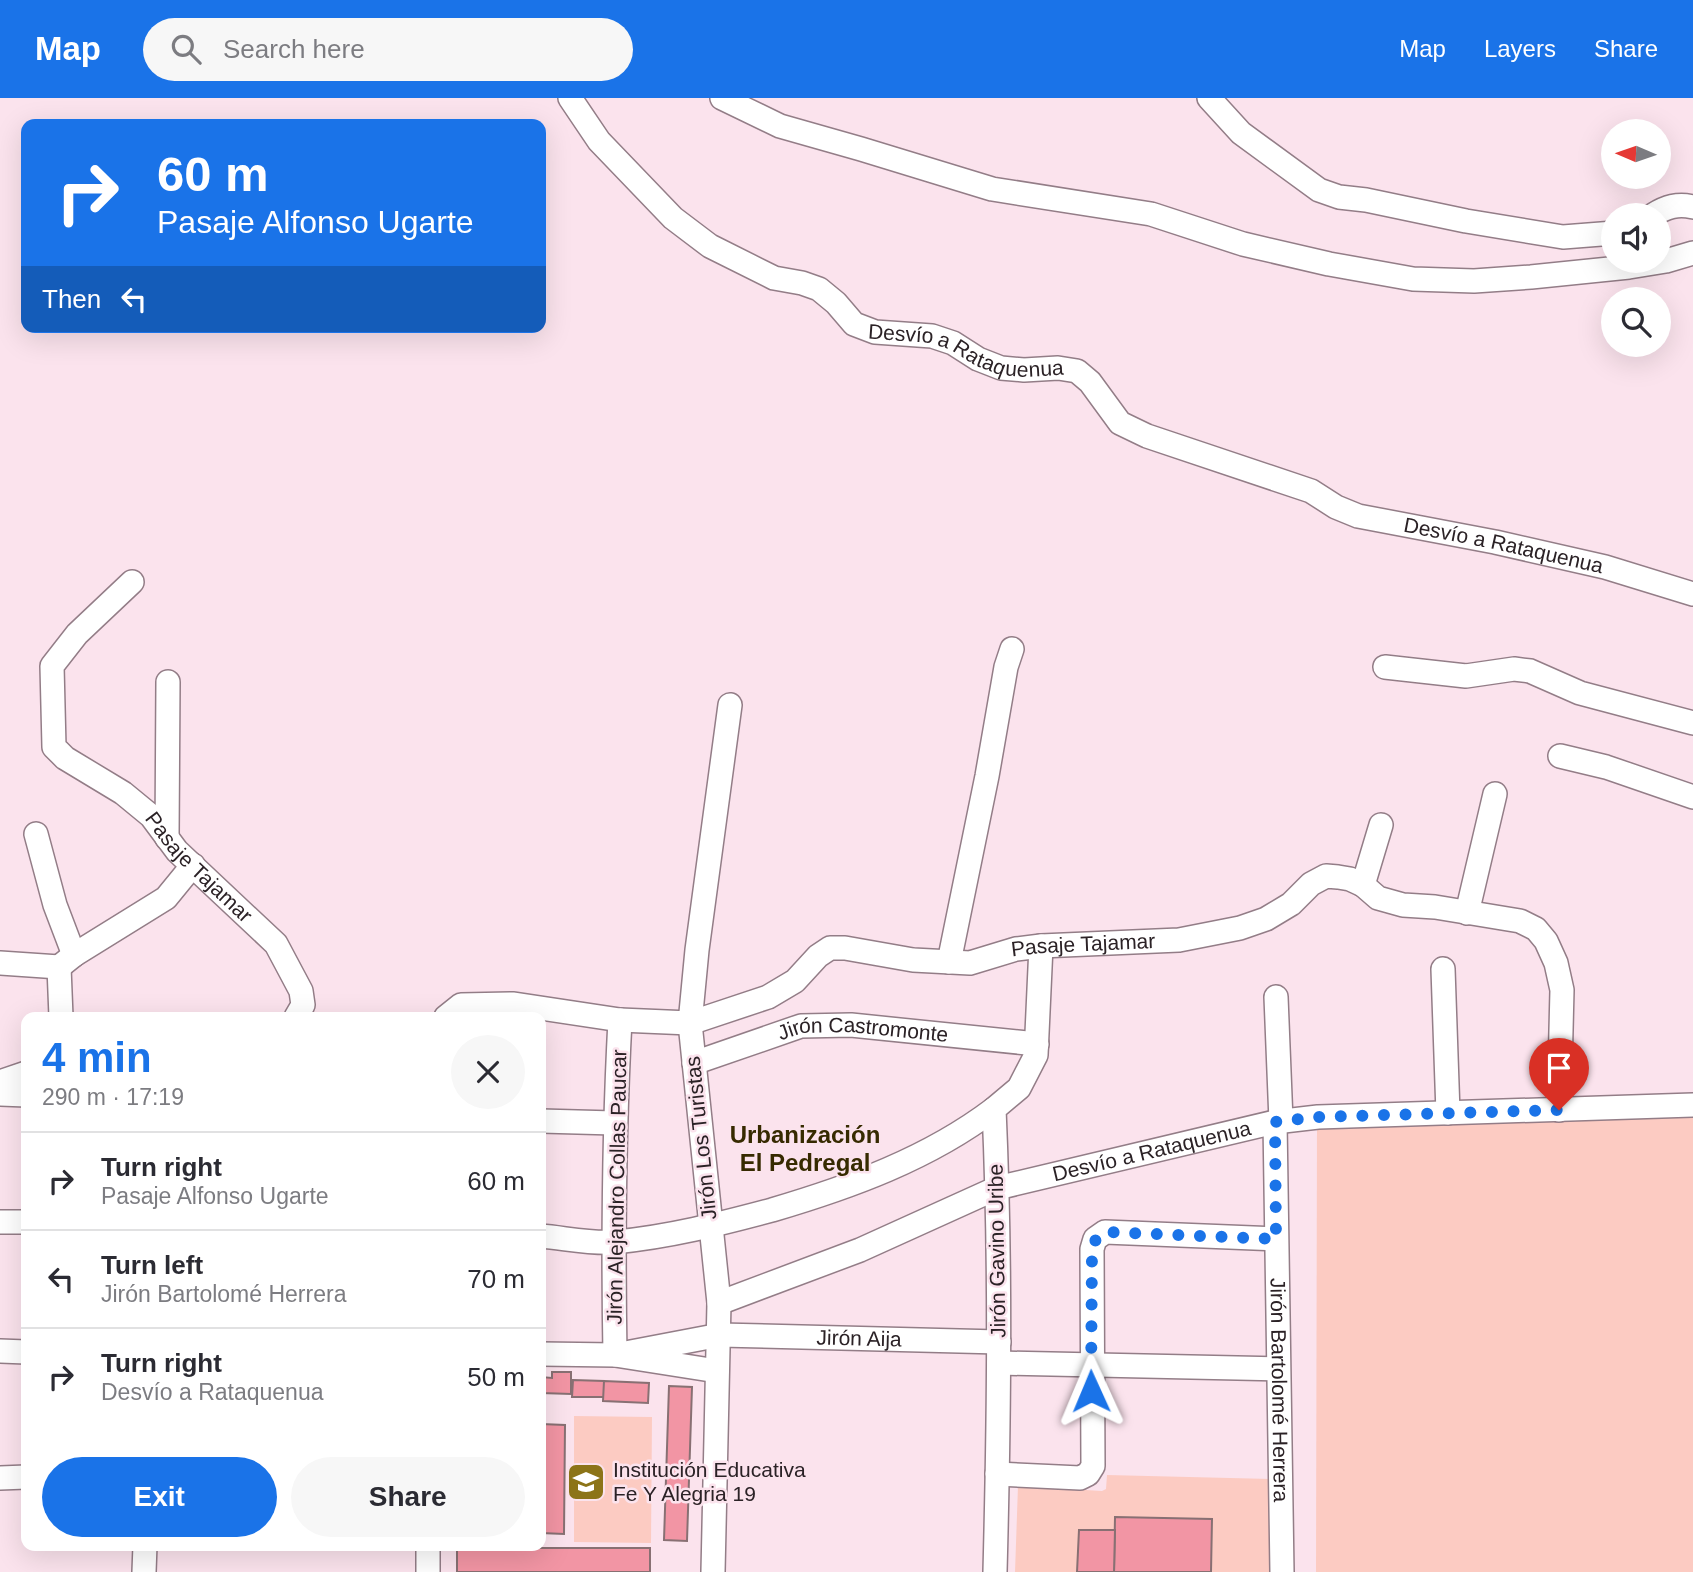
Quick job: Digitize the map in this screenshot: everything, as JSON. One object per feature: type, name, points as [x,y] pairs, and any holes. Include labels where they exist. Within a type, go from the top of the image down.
[{"type":"street","name":"Desvío a Rataquenua","points":[[570,98],[599,141],[673,218],[710,246],[774,278],[819,289],[836,303],[854,324],[875,332],[932,336],[1001,368],[1077,371],[1090,382],[1120,423],[1147,436],[1311,491],[1336,507],[1359,516],[1495,542],[1605,567],[1693,594]]},
{"type":"street","points":[[722,98],[780,126],[992,189],[1151,214],[1243,244],[1329,264],[1413,279],[1474,281],[1531,277],[1629,267],[1693,253]]},
{"type":"street","points":[[1209,98],[1241,133],[1319,190],[1339,197],[1563,237],[1601,234]]},
{"type":"street","points":[[1671,207],[1693,207]]},
{"type":"street","name":"Pasaje Tajamar","points":[[132,582],[77,634],[52,666],[54,747],[65,758],[123,793],[151,816],[177,851],[276,944],[301,991],[303,1005],[299,1012]]},
{"type":"street","points":[[949,962],[1006,667],[1012,649]]},
{"type":"street","points":[[1384,667],[1466,676],[1514,669],[1530,671],[1580,693],[1693,723]]},
{"type":"street","points":[[167,838],[168,682]]},
{"type":"street","name":"Jirón Los Turistas","points":[[713,1572],[719,1303],[690,1023],[697,950],[730,705]]},
{"type":"street","points":[[1560,756],[1606,767],[1693,797]]},
{"type":"street","points":[[1466,913],[1495,794]]},
{"type":"street","points":[[1363,885],[1381,825]]},
{"type":"street","points":[[36,834],[67,961],[62,1012]]},
{"type":"street","points":[[0,963],[67,961],[166,898],[193,865]]},
{"type":"street","name":"Pasaje Tajamar","points":[[452,1012],[461,1005],[513,1004],[620,1020],[690,1023],[768,998],[795,981],[818,956],[830,948],[845,948],[913,960],[970,963],[1016,949],[1041,946],[1180,940],[1240,928],[1266,919],[1291,904],[1311,884],[1326,876],[1350,879],[1363,885],[1378,898],[1403,905],[1435,907],[1520,921],[1536,929],[1546,941],[1556,962],[1562,990],[1559,1110]]},
{"type":"street","points":[[546,1236],[613,1242],[711,1227],[826,1194],[890,1169],[965,1131],[1019,1088],[1036,1055],[1041,946]]},
{"type":"street","points":[[1443,969],[1448,1113]]},
{"type":"street","name":"Jirón Bartolomé Herrera","points":[[1276,997],[1276,1239],[1282,1572]]},
{"type":"street","name":"Jirón Alejandro Collas Paucar","points":[[615,1355],[614,1123],[620,1020]]},
{"type":"street","name":"Jirón Castromonte","points":[[694,1063],[801,1026],[851,1025],[1037,1044]]},
{"type":"street","points":[[0,1082],[21,1075]]},
{"type":"street","points":[[0,1094],[21,1096]]},
{"type":"street","name":"Desvío a Rataquenua","points":[[719,1303],[860,1250],[997,1188],[1278,1121],[1318,1117],[1693,1105]]},
{"type":"street","name":"Jirón Gavino Uribe","points":[[994,1110],[999,1352],[995,1572]]},
{"type":"street","points":[[546,1121],[614,1123]]},
{"type":"street","points":[[0,1222],[21,1222]]},
{"type":"street","points":[[998,1474],[1080,1478],[1088,1474],[1093,1466],[1090,1366],[1092,1249],[1096,1239],[1105,1232],[1276,1239]]},
{"type":"street","name":"Jirón Aija","points":[[615,1355],[720,1335],[999,1352],[1090,1366],[1278,1369]]},
{"type":"street","points":[[0,1351],[21,1352]]},
{"type":"street","points":[[546,1354],[615,1355],[717,1371]]},
{"type":"street","points":[[0,1478],[21,1477]]},
{"type":"street","points":[[144,1572],[145,1551]]},
{"type":"street","points":[[428,1551],[428,1572]]},
{"type":"shaded area","points":[[1693,1113],[1693,1572],[1316,1572],[1317,1122]]},
{"type":"shaded area","points":[[574,1416],[652,1417],[651,1543],[574,1542]]},
{"type":"shaded area","points":[[1107,1475],[1271,1479],[1269,1572],[1015,1572],[1018,1486],[1102,1491],[1106,1489]]},
{"type":"building","points":[[552,1372],[571,1372],[571,1394],[546,1393],[546,1377],[552,1378]]},
{"type":"building","points":[[573,1380],[604,1381],[604,1397],[572,1397]]},
{"type":"building","points":[[604,1381],[649,1383],[648,1403],[603,1401]]},
{"type":"building","points":[[669,1386],[692,1387],[687,1541],[664,1540]]},
{"type":"building","points":[[546,1424],[565,1425],[564,1534],[546,1533]]},
{"type":"building","points":[[1115,1517],[1212,1519],[1211,1572],[1114,1572]]},
{"type":"building","points":[[1079,1530],[1115,1530],[1114,1572],[1077,1572]]},
{"type":"building","points":[[650,1548],[650,1572],[457,1572],[457,1551]]},
{"type":"place","name":"Institución Educativa Fe Y Alegria 19","points":[[586,1482]]},
{"type":"district","name":"Urbanización El Pedregal","points":[[805,1149]]},
{"type":"route","points":[[1091,1391],[1092,1249],[1096,1239],[1105,1232],[1276,1239],[1275,1122],[1318,1117],[1559,1110]]}]
